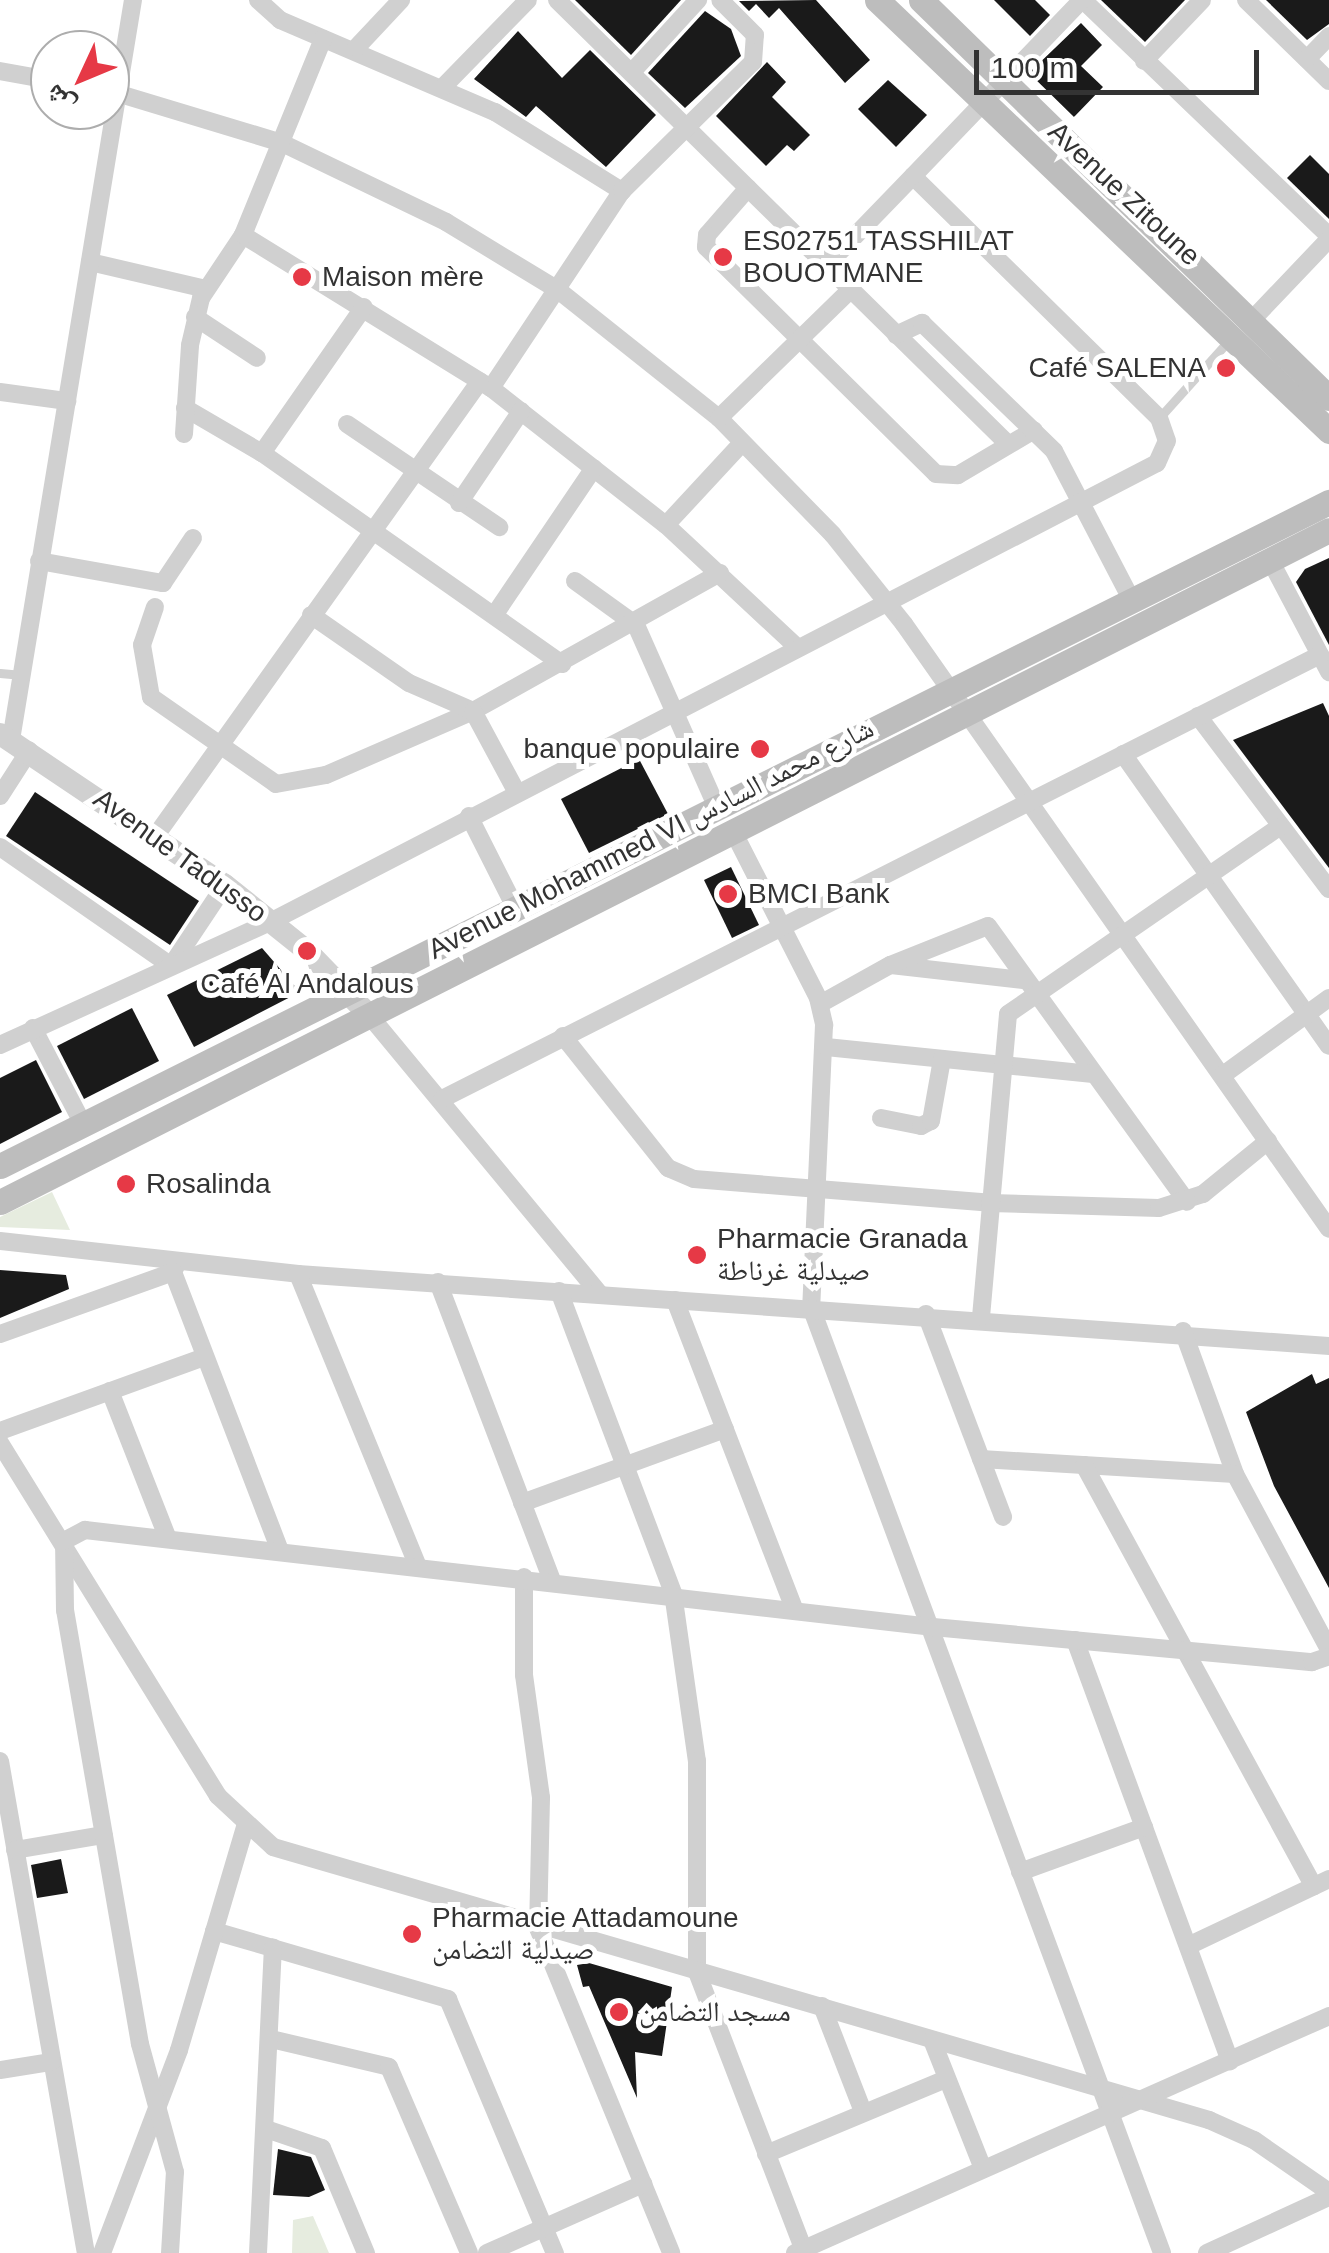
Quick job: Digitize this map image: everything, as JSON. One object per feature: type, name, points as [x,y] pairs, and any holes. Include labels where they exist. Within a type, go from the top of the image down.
[{"type":"main road","name":"Avenue Zitoune","points":[[877,0],[983,102],[1241,330],[1329,398]]},
{"type":"main road","name":"Avenue Zitoune","points":[[921,0],[1241,330],[1329,431]]},
{"type":"main road","name":"Avenue Mohammed VI شارع محمد السادس","points":[[0,1166],[1329,502]]},
{"type":"main road","name":"Avenue Mohammed VI شارع محمد السادس","points":[[0,1202],[1329,530]]},
{"type":"street","points":[[127,30],[133,0]]},
{"type":"street","points":[[258,0],[267,13],[323,39],[356,48],[444,86],[548,141],[622,191]]},
{"type":"street","points":[[356,48],[402,0]]},
{"type":"street","points":[[444,86],[528,0]]},
{"type":"street","points":[[557,0],[1008,444]]},
{"type":"street","points":[[632,72],[698,0]]},
{"type":"street","points":[[157,834],[311,614],[558,290],[622,191],[758,52],[756,34],[720,0]]},
{"type":"street","points":[[824,266],[1082,0],[1329,238],[1241,330]]},
{"type":"street","points":[[1144,61],[1202,0]]},
{"type":"street","points":[[1246,0],[1329,81]]},
{"type":"street","points":[[1307,59],[1329,36]]},
{"type":"street","points":[[184,434],[196,317],[206,289],[243,235],[323,39]]},
{"type":"street","points":[[0,71],[30,76]]},
{"type":"street","points":[[130,96],[282,142],[373,183],[558,290],[719,418],[885,600],[954,691],[1329,1229]]},
{"type":"street","points":[[0,796],[13,742],[109,130]]},
{"type":"street","points":[[0,1045],[272,921],[673,709],[1156,463],[1168,441],[1160,418],[913,176]]},
{"type":"street","points":[[748,188],[707,235],[706,247],[803,336],[942,477],[1034,430]]},
{"type":"street","points":[[243,235],[364,307],[521,411],[666,524],[798,648]]},
{"type":"street","points":[[90,262],[206,289]]},
{"type":"street","points":[[719,418],[850,290]]},
{"type":"street","points":[[262,453],[364,307]]},
{"type":"street","points":[[196,317],[257,358]]},
{"type":"street","points":[[896,335],[922,323],[1034,430],[1085,502],[1132,601]]},
{"type":"street","points":[[0,392],[67,401]]},
{"type":"street","points":[[185,408],[262,453],[562,664]]},
{"type":"street","points":[[458,503],[521,411]]},
{"type":"street","points":[[347,424],[417,476],[499,528]]},
{"type":"street","points":[[666,524],[742,443]]},
{"type":"street","points":[[495,614],[594,468]]},
{"type":"street","points":[[40,561],[163,583],[193,538]]},
{"type":"street","points":[[1270,560],[1329,672]]},
{"type":"street","points":[[155,607],[142,645],[150,697],[276,784],[326,775],[473,711],[636,624],[720,572]]},
{"type":"street","points":[[575,581],[636,624],[717,808]]},
{"type":"street","points":[[311,614],[410,683],[473,711],[516,792]]},
{"type":"street","points":[[442,1099],[1320,655]]},
{"type":"street","points":[[1198,716],[1329,889]]},
{"type":"street","name":"Avenue Tadusso","points":[[13,742],[157,834],[272,921],[369,1015]]},
{"type":"street","points":[[1123,754],[1329,1046]]},
{"type":"street","points":[[469,816],[516,909]]},
{"type":"street","points":[[981,1317],[1004,1023],[1027,986],[1122,931],[1279,827]]},
{"type":"street","points":[[733,831],[820,1004],[826,1047],[811,1306],[934,1627],[1096,2089],[1162,2253]]},
{"type":"street","points":[[0,847],[172,966]]},
{"type":"street","points":[[172,966],[225,885]]},
{"type":"street","points":[[820,1004],[890,965],[988,926],[1027,986],[1187,1202]]},
{"type":"street","points":[[890,965],[1027,986]]},
{"type":"street","points":[[1223,1075],[1329,998]]},
{"type":"street","points":[[369,1015],[599,1293]]},
{"type":"street","points":[[34,1028],[84,1126]]},
{"type":"street","points":[[563,1036],[678,1176],[990,1204],[1159,1208],[1187,1202],[1268,1140]]},
{"type":"street","points":[[826,1047],[1091,1074]]},
{"type":"street","points":[[881,1118],[920,1126],[931,1120],[942,1059]]},
{"type":"street","points":[[0,1241],[175,1267],[981,1317],[1329,1346]]},
{"type":"street","points":[[0,1334],[175,1267]]},
{"type":"street","points":[[175,1267],[204,1358],[280,1551]]},
{"type":"street","points":[[298,1274],[418,1566]]},
{"type":"street","points":[[438,1282],[552,1580]]},
{"type":"street","points":[[559,1291],[673,1593],[697,1761],[697,1972],[799,2251],[1329,2016]]},
{"type":"street","points":[[675,1300],[793,1606]]},
{"type":"street","points":[[926,1314],[1003,1517]]},
{"type":"street","points":[[64,1540],[86,1530],[793,1606],[934,1627],[1312,1662],[1329,1652],[1234,1474],[1183,1331]]},
{"type":"street","points":[[0,1431],[204,1358]]},
{"type":"street","points":[[110,1391],[168,1539]]},
{"type":"street","points":[[522,1502],[725,1430]]},
{"type":"street","points":[[0,1443],[64,1540],[218,1796],[245,1827],[294,1854],[1226,2126],[1329,2195]]},
{"type":"street","points":[[981,1459],[1234,1474]]},
{"type":"street","points":[[1084,1465],[1184,1650],[1321,1882],[1188,1946]]},
{"type":"street","points":[[64,1540],[65,1610],[104,1835],[157,2107],[174,2172],[170,2253]]},
{"type":"street","points":[[524,1577],[524,1675],[540,1798],[538,1928],[671,2253]]},
{"type":"street","points":[[1075,1640],[1230,2060]]},
{"type":"street","points":[[0,1761],[4,1808],[15,1850],[86,2253]]},
{"type":"street","points":[[102,2253],[157,2107],[245,1827]]},
{"type":"street","points":[[1020,1872],[1144,1827]]},
{"type":"street","points":[[15,1850],[104,1835]]},
{"type":"street","points":[[214,1931],[448,1999],[555,2253]]},
{"type":"street","points":[[258,2253],[273,1948]]},
{"type":"street","points":[[822,2006],[862,2109]]},
{"type":"street","points":[[271,2038],[389,2066],[469,2253]]},
{"type":"street","points":[[932,2040],[983,2169]]},
{"type":"street","points":[[0,2070],[51,2062]]},
{"type":"street","points":[[766,2154],[862,2109],[946,2079]]},
{"type":"street","points":[[266,2129],[322,2148],[366,2253]]},
{"type":"street","points":[[487,2253],[643,2184]]},
{"type":"street","points":[[1207,2253],[1329,2195]]},
{"type":"lane","points":[[1160,418],[1241,330]]},
{"type":"lane","points":[[0,673],[22,674]]},
{"type":"shaded area","points":[[52,1192],[70,1230],[0,1227],[0,1217]]},
{"type":"shaded area","points":[[313,2216],[329,2253],[292,2253],[293,2220]]},
{"type":"building","points":[[575,0],[681,0],[631,55]]},
{"type":"building","points":[[816,0],[870,60],[845,83],[779,8],[769,18],[756,4],[749,11],[739,1]]},
{"type":"building","points":[[994,0],[1035,0],[1050,15],[1030,36]]},
{"type":"building","points":[[1101,0],[1185,0],[1145,42]]},
{"type":"building","points":[[1266,0],[1329,0],[1329,24],[1307,40]]},
{"type":"building","points":[[705,11],[731,29],[741,56],[685,108],[648,73]]},
{"type":"building","points":[[1081,23],[1102,45],[1081,66],[1103,87],[1074,117],[1029,73]]},
{"type":"building","points":[[518,31],[562,78],[590,50],[656,115],[606,167],[536,106],[526,117],[474,79]]},
{"type":"building","points":[[767,62],[786,82],[772,97],[810,135],[794,151],[787,145],[766,166],[716,116]]},
{"type":"building","points":[[888,80],[927,115],[896,147],[858,109]]},
{"type":"building","points":[[1310,155],[1329,174],[1329,219],[1287,178]]},
{"type":"building","points":[[1329,558],[1329,645],[1296,582],[1305,569]]},
{"type":"building","points":[[1323,703],[1329,716],[1329,868],[1233,740]]},
{"type":"building","points":[[639,759],[668,814],[589,853],[561,799]]},
{"type":"building","points":[[35,792],[199,901],[170,945],[6,836]]},
{"type":"building","points":[[731,867],[759,925],[732,938],[704,880]]},
{"type":"building","points":[[262,948],[300,992],[194,1047],[167,995]]},
{"type":"building","points":[[132,1008],[159,1061],[84,1099],[57,1046]]},
{"type":"building","points":[[36,1060],[62,1112],[0,1144],[0,1078]]},
{"type":"building","points":[[0,1270],[66,1275],[69,1289],[0,1318]]},
{"type":"building","points":[[1312,1374],[1316,1384],[1329,1378],[1329,1588],[1274,1486],[1246,1412]]},
{"type":"building","points":[[61,1859],[68,1893],[37,1898],[31,1865]]},
{"type":"building","points":[[589,1963],[672,1987],[662,2056],[635,2052],[637,2098],[589,1986],[583,1987],[577,1965]]},
{"type":"building","points":[[278,2149],[311,2157],[325,2190],[309,2197],[273,2195]]},
{"type":"place","name":"ES02751 TASSHILAT BOUOTMANE","points":[[723,257]]},
{"type":"place","name":"Maison mère","points":[[302,277]]},
{"type":"place","name":"Café SALENA","points":[[1226,368]]},
{"type":"place","name":"banque populaire","points":[[760,749]]},
{"type":"place","name":"BMCI Bank","points":[[728,894]]},
{"type":"place","name":"Café Al Andalous","points":[[307,951]]},
{"type":"place","name":"Rosalinda","points":[[126,1184]]},
{"type":"place","name":"Pharmacie Granada صيدلية غرناطة","points":[[697,1255]]},
{"type":"place","name":"Pharmacie Attadamoune صيدلية التضامن","points":[[412,1934]]},
{"type":"place","name":"مسجد التضامن","points":[[619,2012]]}]
